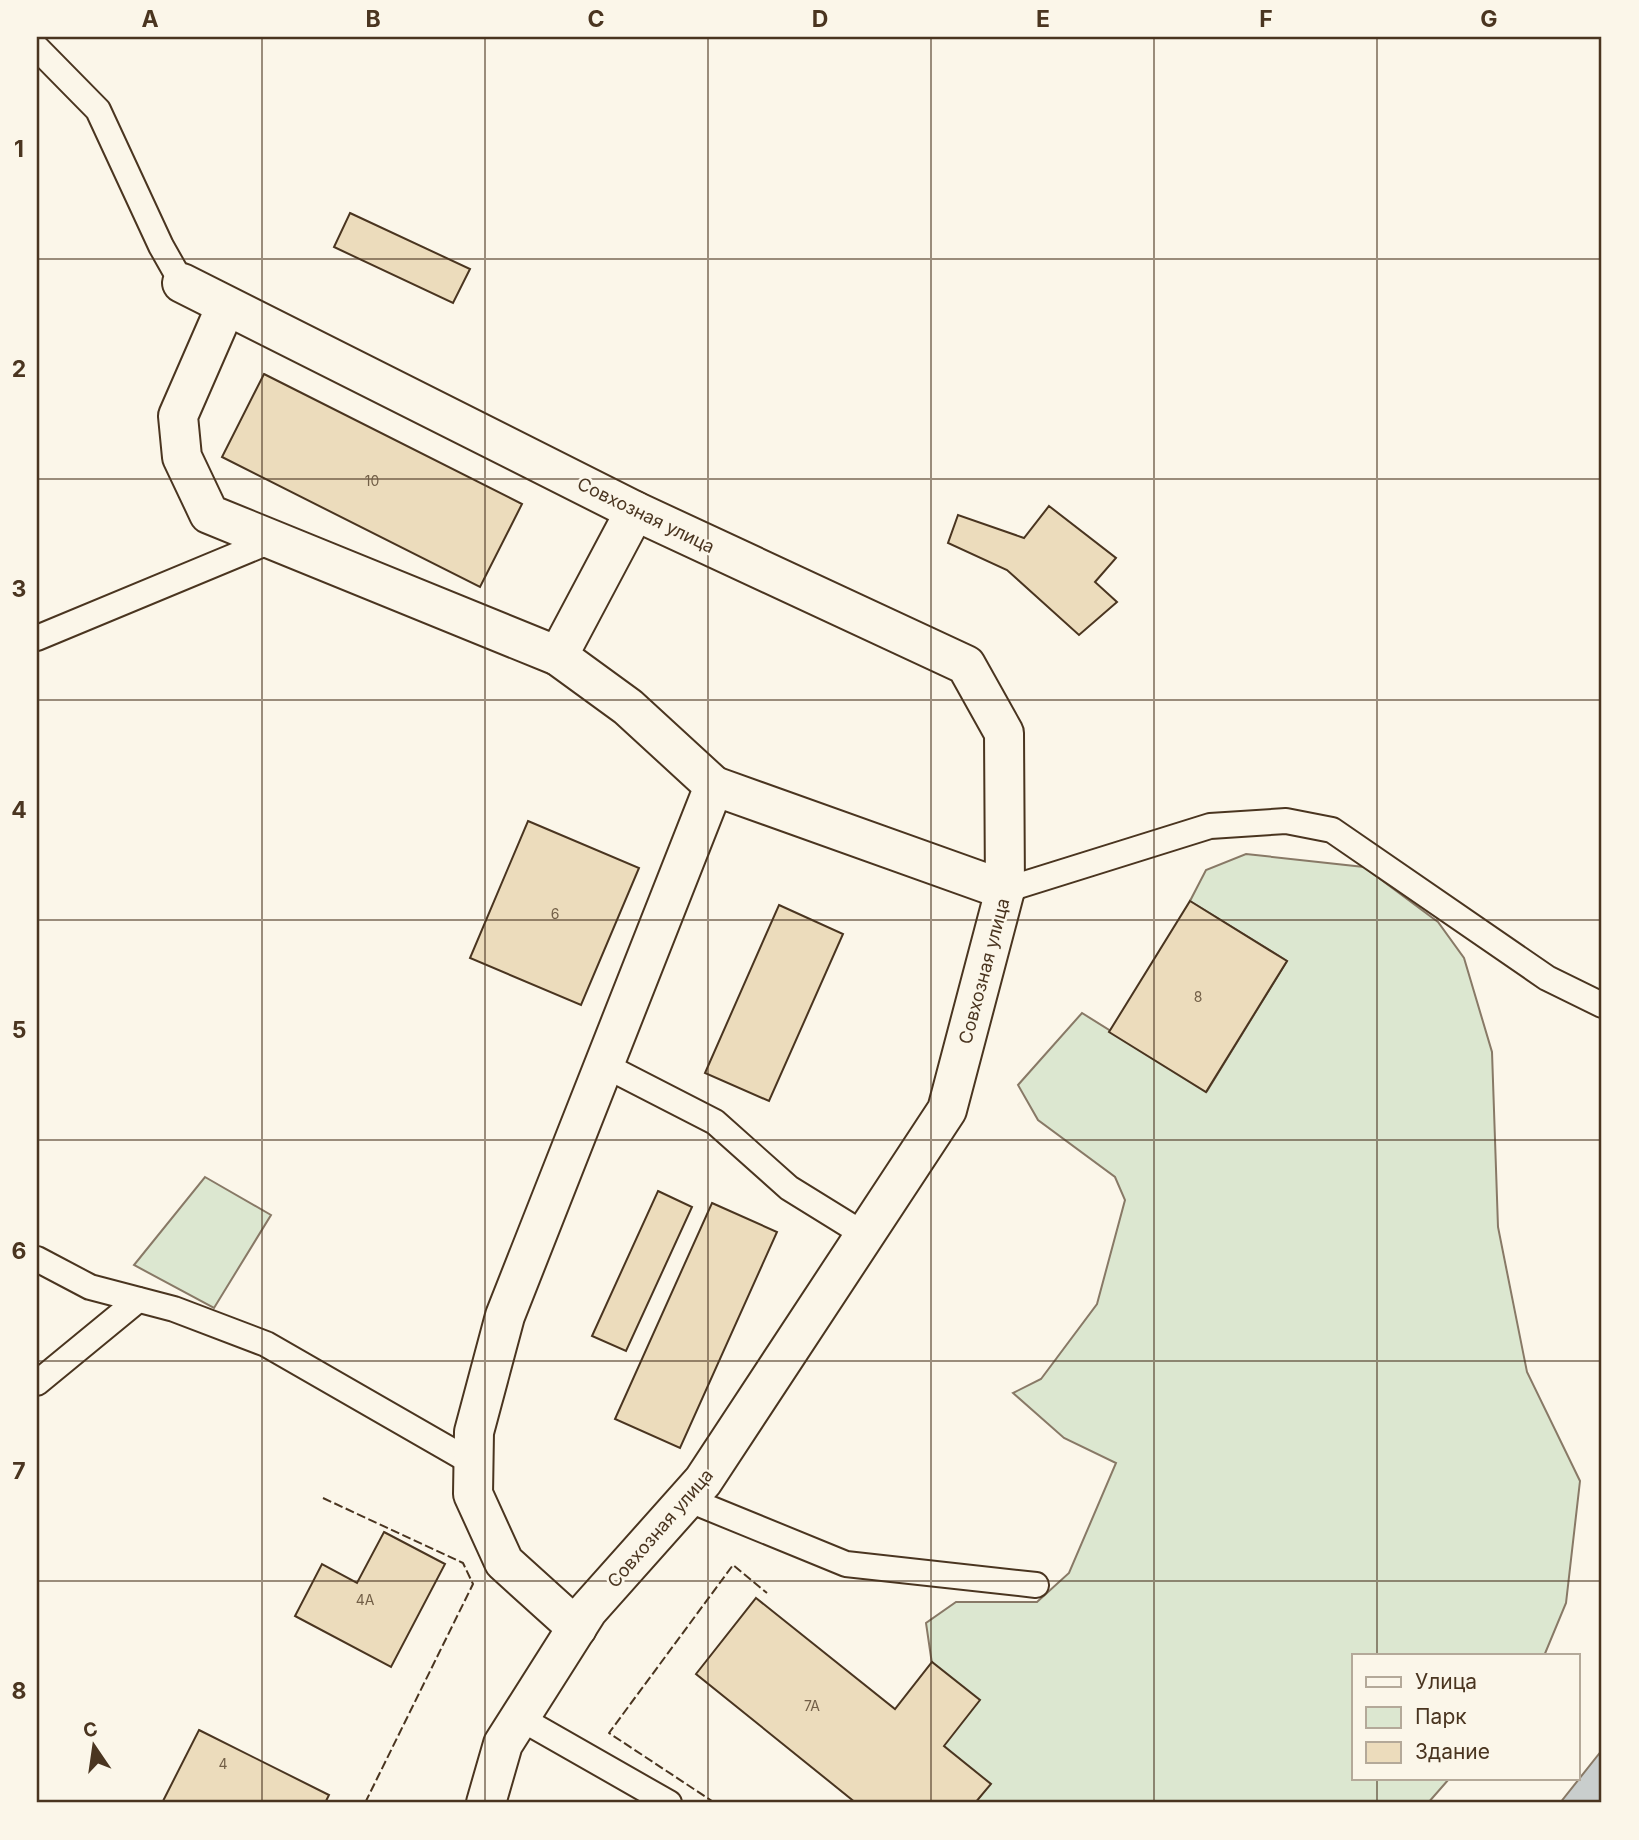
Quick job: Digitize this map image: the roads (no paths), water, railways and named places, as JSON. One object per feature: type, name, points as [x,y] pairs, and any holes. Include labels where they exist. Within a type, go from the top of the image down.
[{"type":"street","name":"Совхозная улица","points":[[182,283],[635,511],[965,665],[1004,733],[1005,890],[947,1110],[703,1481],[588,1610],[503,1744],[486,1803]]},
{"type":"street","points":[[226,306],[178,416],[182,457],[209,514],[558,656],[628,707],[714,786],[1005,890]]},
{"type":"street","points":[[558,656],[635,511]]},
{"type":"street","points":[[577,1628],[504,1562],[473,1494],[474,1433],[505,1316],[606,1066],[714,786]]},
{"type":"lane","points":[[37,48],[98,110],[160,246],[182,283]]},
{"type":"lane","points":[[37,638],[273,541]]},
{"type":"lane","points":[[1005,890],[1210,826],[1286,821],[1332,830],[1547,978],[1602,1005]]},
{"type":"lane","points":[[606,1066],[715,1122],[789,1188],[865,1235]]},
{"type":"lane","points":[[37,1259],[90,1287],[174,1309],[266,1344],[473,1463]]},
{"type":"lane","points":[[37,1383],[138,1300]]},
{"type":"lane","points":[[687,1499],[846,1564],[1036,1585]]},
{"type":"lane","points":[[520,1718],[669,1803]]}]
